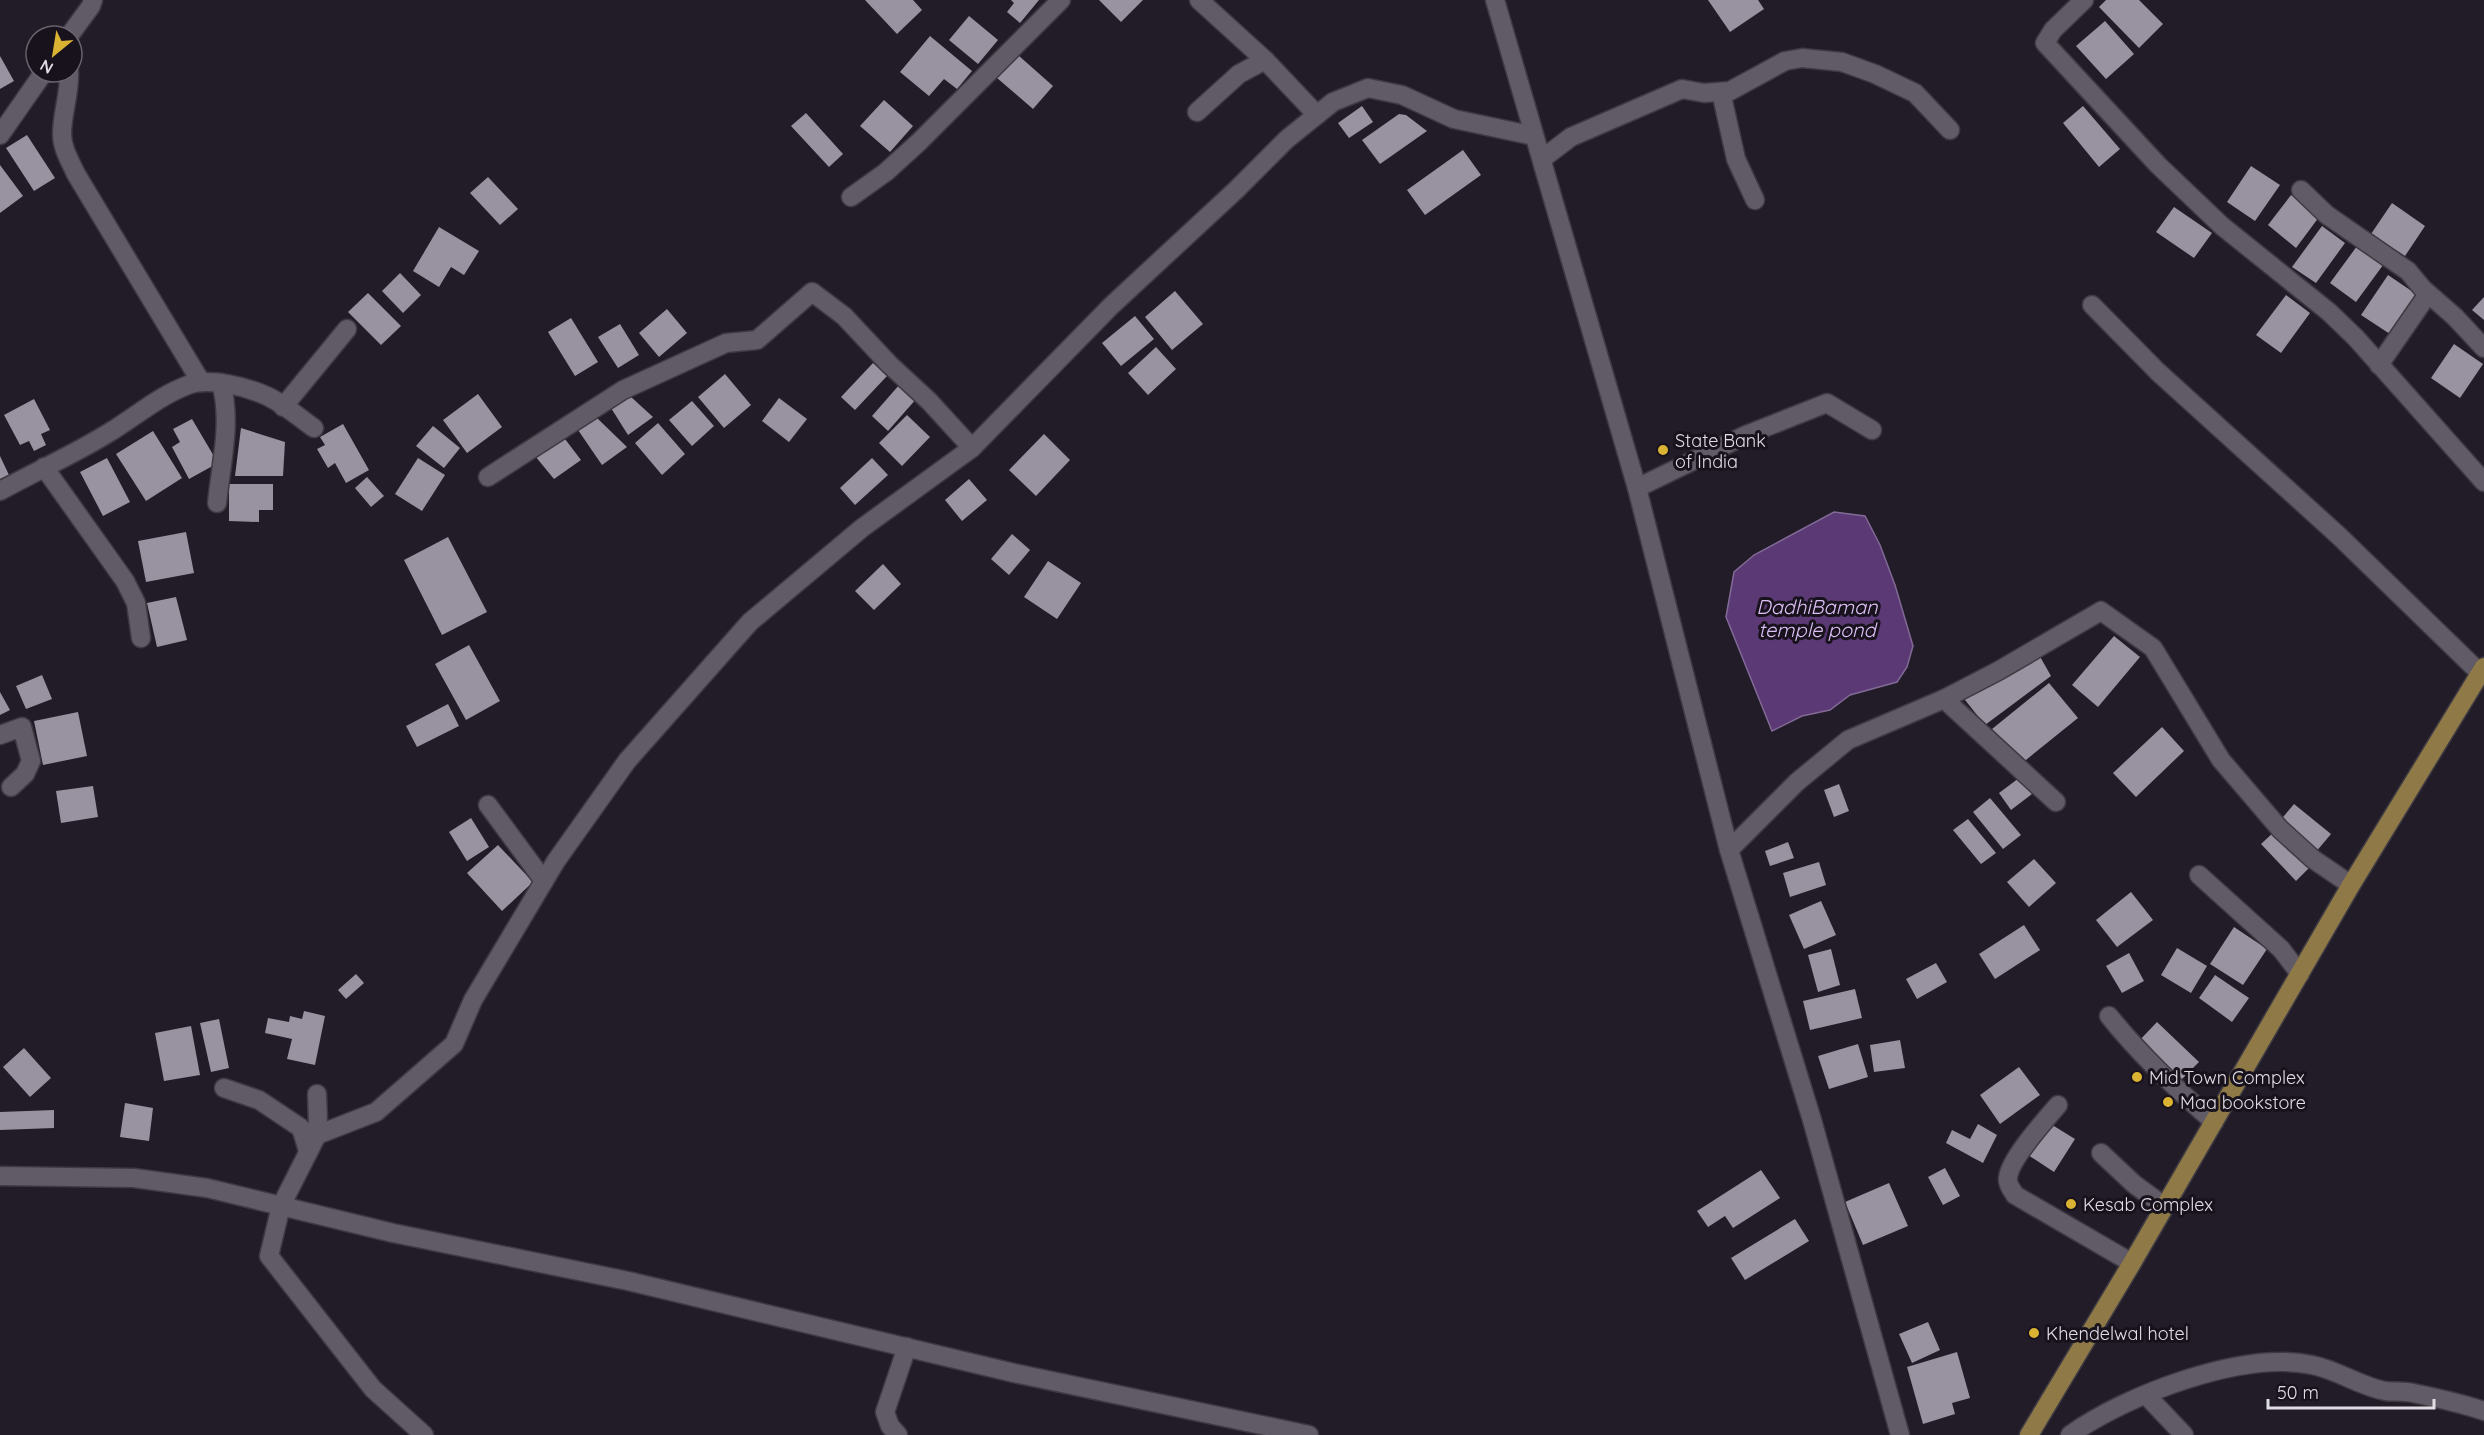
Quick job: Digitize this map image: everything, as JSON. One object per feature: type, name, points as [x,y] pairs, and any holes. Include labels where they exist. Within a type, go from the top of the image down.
[{"type":"main road","points":[[2028,1435],[2132,1263],[2351,885],[2482,670]]},
{"type":"street","points":[[77,24],[93,0]]},
{"type":"street","points":[[851,197],[886,172],[919,142],[1062,0]]},
{"type":"street","points":[[1199,0],[1265,60],[1317,115]]},
{"type":"street","points":[[1495,0],[1637,488],[1729,850],[1812,1120],[1900,1435]]},
{"type":"street","points":[[2084,0],[2070,11],[2044,43],[2158,165],[2222,226],[2329,312],[2379,364],[2484,482]]},
{"type":"street","points":[[1542,159],[1571,137],[1682,89],[1704,93],[1730,91],[1785,62],[1802,58],[1842,62],[1875,74],[1914,93],[1950,130]]},
{"type":"street","points":[[1197,112],[1239,74],[1265,60]]},
{"type":"street","points":[[0,135],[36,84]]},
{"type":"street","points":[[69,84],[62,134],[65,150],[76,174],[201,382]]},
{"type":"street","points":[[424,1435],[374,1389],[270,1256],[281,1206],[317,1136],[376,1112],[454,1044],[473,1000],[544,881],[627,760],[750,622],[862,528],[972,448],[1111,306],[1236,190],[1287,139],[1333,102],[1368,88],[1402,95],[1454,119],[1534,136]]},
{"type":"street","points":[[1720,92],[1736,159],[1755,200]]},
{"type":"street","points":[[2301,190],[2327,215],[2408,271],[2428,294],[2484,348]]},
{"type":"street","points":[[488,477],[623,390],[726,344],[758,340],[812,292],[844,316],[889,364],[929,401],[972,448]]},
{"type":"street","points":[[2379,364],[2428,294]]},
{"type":"street","points":[[2092,305],[2158,372],[2339,536],[2482,670]]},
{"type":"street","points":[[283,407],[347,329]]},
{"type":"street","points":[[0,491],[109,433],[150,404],[189,384],[208,380],[268,397],[314,428]]},
{"type":"street","points":[[217,503],[226,422],[222,383]]},
{"type":"street","points":[[1637,488],[1746,435],[1827,403],[1872,430]]},
{"type":"street","points":[[44,467],[125,581],[136,603],[141,638]]},
{"type":"street","points":[[1729,850],[1797,782],[1848,740],[1944,699],[1998,671],[2101,611],[2153,648],[2221,760],[2280,829],[2313,859],[2351,885]]},
{"type":"street","points":[[1944,699],[2056,802]]},
{"type":"street","points":[[0,735],[22,727],[31,761],[25,774],[11,787]]},
{"type":"street","points":[[488,805],[544,881]]},
{"type":"street","points":[[2199,875],[2273,942],[2300,974]]},
{"type":"street","points":[[2109,1017],[2135,1049],[2169,1083],[2214,1122]]},
{"type":"street","points":[[224,1088],[259,1100],[294,1122],[301,1128],[308,1151]]},
{"type":"street","points":[[308,1151],[318,1123],[317,1095]]},
{"type":"street","points":[[2058,1105],[2029,1140],[2008,1175],[2008,1184],[2014,1195],[2132,1263]]},
{"type":"street","points":[[2101,1154],[2134,1184],[2164,1206]]},
{"type":"street","points":[[0,1176],[134,1178],[207,1188],[393,1233],[628,1281],[1014,1373],[1309,1435]]},
{"type":"street","points":[[898,1435],[890,1426],[885,1412],[907,1347]]},
{"type":"street","points":[[2070,1435],[2085,1425],[2146,1395],[2204,1373],[2288,1362],[2311,1364],[2329,1369],[2365,1386],[2411,1393],[2484,1411]]},
{"type":"street","points":[[2146,1395],[2184,1435]]},
{"type":"water","name":"DadhiBaman temple pond","points":[[1834,512],[1865,516],[1880,545],[1895,585],[1913,646],[1907,667],[1897,682],[1850,695],[1830,710],[1802,716],[1772,731],[1726,617],[1734,572],[1754,555]]},
{"type":"building","points":[[865,0],[913,0],[922,10],[897,34]]},
{"type":"building","points":[[1011,0],[1039,0],[1020,23],[1007,12],[1014,3]]},
{"type":"building","points":[[1099,0],[1143,0],[1121,22]]},
{"type":"building","points":[[1708,0],[1758,0],[1764,9],[1730,32]]},
{"type":"building","points":[[2106,0],[2139,0],[2163,24],[2139,48],[2099,7]]},
{"type":"building","points":[[969,16],[998,40],[978,64],[949,40]]},
{"type":"building","points":[[2105,21],[2134,54],[2106,79],[2076,46]]},
{"type":"building","points":[[930,36],[972,71],[957,89],[944,79],[929,96],[900,72]]},
{"type":"building","points":[[1018,55],[1053,86],[1033,109],[997,78]]},
{"type":"building","points":[[0,56],[14,81],[0,89]]},
{"type":"building","points":[[884,100],[913,126],[890,152],[860,126]]},
{"type":"building","points":[[1362,106],[1373,122],[1349,138],[1338,123]]},
{"type":"building","points":[[2083,106],[2120,149],[2099,167],[2063,123]]},
{"type":"building","points":[[806,113],[843,154],[829,167],[791,126]]},
{"type":"building","points":[[1399,114],[1406,115],[1427,131],[1380,164],[1362,140]]},
{"type":"building","points":[[27,135],[55,178],[34,191],[6,148]]},
{"type":"building","points":[[1463,150],[1481,175],[1425,215],[1407,190]]},
{"type":"building","points":[[0,165],[23,196],[0,213]]},
{"type":"building","points":[[2251,166],[2280,185],[2255,221],[2227,202]]},
{"type":"building","points":[[488,177],[518,209],[500,225],[470,193]]},
{"type":"building","points":[[2291,195],[2319,217],[2296,248],[2268,225]]},
{"type":"building","points":[[2392,203],[2425,226],[2405,256],[2371,234]]},
{"type":"building","points":[[2174,207],[2212,233],[2194,258],[2156,232]]},
{"type":"building","points":[[2322,226],[2345,243],[2316,283],[2292,267]]},
{"type":"building","points":[[439,227],[479,251],[464,275],[451,267],[439,287],[413,271]]},
{"type":"building","points":[[2360,242],[2386,261],[2356,302],[2330,283]]},
{"type":"building","points":[[400,273],[421,295],[403,313],[382,291]]},
{"type":"building","points":[[2388,275],[2419,296],[2393,336],[2361,315]]},
{"type":"building","points":[[1175,291],[1203,324],[1172,350],[1145,317]]},
{"type":"building","points":[[368,293],[401,326],[381,345],[348,312]]},
{"type":"building","points":[[2286,295],[2310,313],[2281,353],[2256,335]]},
{"type":"building","points":[[2484,297],[2484,320],[2472,310]]},
{"type":"building","points":[[667,309],[687,333],[659,357],[639,333]]},
{"type":"building","points":[[1135,316],[1154,339],[1121,366],[1102,343]]},
{"type":"building","points":[[571,318],[598,362],[575,376],[548,332]]},
{"type":"building","points":[[620,324],[639,355],[618,368],[598,337]]},
{"type":"building","points":[[2454,344],[2483,364],[2460,398],[2431,378]]},
{"type":"building","points":[[1156,347],[1176,369],[1148,395],[1128,373]]},
{"type":"building","points":[[873,363],[887,376],[855,410],[841,397]]},
{"type":"building","points":[[725,374],[751,405],[724,428],[698,397]]},
{"type":"building","points":[[900,384],[917,398],[888,431],[872,416]]},
{"type":"building","points":[[478,394],[502,427],[467,453],[443,420]]},
{"type":"building","points":[[630,396],[653,417],[628,435],[611,408]]},
{"type":"building","points":[[779,398],[807,419],[789,442],[762,421]]},
{"type":"building","points":[[34,399],[50,430],[41,434],[46,445],[34,451],[29,441],[20,445],[4,415]]},
{"type":"building","points":[[692,401],[714,426],[692,446],[669,420]]},
{"type":"building","points":[[907,415],[930,437],[902,466],[879,443]]},
{"type":"building","points":[[597,418],[627,447],[602,465],[578,430]]},
{"type":"building","points":[[192,419],[218,463],[189,479],[172,447],[180,442],[173,429]]},
{"type":"building","points":[[658,423],[685,454],[662,475],[635,443]]},
{"type":"building","points":[[343,424],[369,470],[346,483],[335,463],[328,468],[317,449],[325,445],[320,437]]},
{"type":"building","points":[[433,426],[460,448],[444,468],[416,446]]},
{"type":"building","points":[[241,428],[285,442],[283,476],[235,476]]},
{"type":"building","points":[[153,431],[182,478],[146,501],[116,454]]},
{"type":"building","points":[[1044,434],[1070,460],[1036,496],[1009,470]]},
{"type":"building","points":[[565,439],[581,460],[554,479],[535,456]]},
{"type":"building","points":[[0,456],[9,475],[0,479]]},
{"type":"building","points":[[107,458],[130,502],[103,516],[80,472]]},
{"type":"building","points":[[418,458],[445,475],[422,511],[395,494]]},
{"type":"building","points":[[872,458],[888,475],[855,505],[840,488]]},
{"type":"building","points":[[367,477],[384,496],[371,507],[355,488]]},
{"type":"building","points":[[969,479],[987,500],[962,521],[945,500]]},
{"type":"building","points":[[229,484],[273,484],[273,510],[259,510],[259,522],[229,521]]},
{"type":"building","points":[[186,532],[194,573],[146,582],[138,541]]},
{"type":"building","points":[[1012,534],[1030,550],[1009,575],[991,559]]},
{"type":"building","points":[[448,537],[487,612],[442,635],[404,560]]},
{"type":"building","points":[[1048,561],[1081,583],[1057,619],[1024,597]]},
{"type":"building","points":[[883,564],[901,584],[874,610],[855,591]]},
{"type":"building","points":[[176,597],[187,640],[157,647],[147,603]]},
{"type":"building","points":[[2114,636],[2140,657],[2098,707],[2072,685]]},
{"type":"building","points":[[469,645],[500,701],[466,720],[435,664]]},
{"type":"building","points":[[2038,653],[2051,676],[1985,725],[1961,695]]},
{"type":"building","points":[[42,675],[52,699],[26,709],[16,686]]},
{"type":"building","points":[[2049,683],[2078,718],[2021,764],[1992,729]]},
{"type":"building","points":[[0,692],[10,710],[0,715]]},
{"type":"building","points":[[448,704],[459,726],[417,747],[406,726]]},
{"type":"building","points":[[78,712],[87,756],[43,765],[34,721]]},
{"type":"building","points":[[2162,727],[2184,751],[2136,797],[2113,773]]},
{"type":"building","points":[[2019,778],[2032,794],[2011,810],[1999,793]]},
{"type":"building","points":[[1839,784],[1849,811],[1834,817],[1824,790]]},
{"type":"building","points":[[93,786],[98,817],[61,823],[56,791]]},
{"type":"building","points":[[1990,798],[2021,835],[2003,849],[1973,812]]},
{"type":"building","points":[[2294,804],[2331,834],[2315,853],[2278,823]]},
{"type":"building","points":[[471,818],[489,847],[467,861],[449,832]]},
{"type":"building","points":[[1968,819],[1996,853],[1981,864],[1953,830]]},
{"type":"building","points":[[2275,831],[2309,868],[2296,881],[2261,844]]},
{"type":"building","points":[[1788,842],[1794,858],[1770,866],[1765,851]]},
{"type":"building","points":[[498,845],[533,882],[502,911],[467,873]]},
{"type":"building","points":[[2034,859],[2056,883],[2029,907],[2007,882]]},
{"type":"building","points":[[1819,862],[1826,885],[1790,897],[1783,873]]},
{"type":"building","points":[[2131,892],[2153,920],[2117,947],[2096,920]]},
{"type":"building","points":[[1821,901],[1836,935],[1804,949],[1789,915]]},
{"type":"building","points":[[2024,925],[2040,950],[1995,979],[1979,954]]},
{"type":"building","points":[[2234,927],[2267,949],[2243,985],[2210,964]]},
{"type":"building","points":[[2177,948],[2207,966],[2191,993],[2161,975]]},
{"type":"building","points":[[1831,949],[1840,985],[1818,992],[1808,955]]},
{"type":"building","points":[[2129,953],[2144,981],[2122,993],[2106,966]]},
{"type":"building","points":[[1936,963],[1947,982],[1917,999],[1906,979]]},
{"type":"building","points":[[356,974],[364,983],[346,999],[338,990]]},
{"type":"building","points":[[2215,975],[2249,998],[2232,1022],[2199,998]]},
{"type":"building","points":[[1855,989],[1862,1018],[1810,1030],[1803,1001]]},
{"type":"building","points":[[304,1011],[325,1016],[315,1065],[287,1059],[292,1039],[265,1033],[268,1018],[289,1022],[290,1016],[302,1019]]},
{"type":"building","points":[[219,1019],[229,1068],[211,1072],[200,1023]]},
{"type":"building","points":[[2157,1022],[2199,1062],[2179,1082],[2138,1042]]},
{"type":"building","points":[[191,1026],[200,1075],[164,1081],[155,1033]]},
{"type":"building","points":[[1900,1040],[1905,1068],[1874,1072],[1870,1045]]},
{"type":"building","points":[[1858,1044],[1868,1077],[1829,1089],[1818,1056]]},
{"type":"building","points":[[24,1048],[51,1078],[30,1097],[3,1067]]},
{"type":"building","points":[[2019,1067],[2040,1095],[2000,1124],[1980,1095]]},
{"type":"building","points":[[125,1103],[153,1108],[149,1141],[120,1137]]},
{"type":"building","points":[[54,1110],[54,1128],[0,1130],[0,1112]]},
{"type":"building","points":[[2049,1123],[2075,1139],[2054,1172],[2028,1155]]},
{"type":"building","points":[[1978,1124],[1997,1135],[1983,1163],[1946,1143],[1952,1130],[1970,1139]]},
{"type":"building","points":[[1945,1168],[1960,1196],[1943,1205],[1928,1177]]},
{"type":"building","points":[[1761,1170],[1780,1198],[1733,1228],[1725,1216],[1708,1227],[1697,1211]]},
{"type":"building","points":[[1889,1183],[1908,1226],[1863,1245],[1845,1202]]},
{"type":"building","points":[[1795,1219],[1809,1241],[1745,1280],[1731,1258]]},
{"type":"building","points":[[1928,1322],[1940,1350],[1912,1363],[1899,1334]]},
{"type":"building","points":[[1957,1352],[1970,1398],[1952,1403],[1955,1414],[1923,1424],[1907,1367]]},
{"type":"place","name":"State Bank of India","points":[[1663,450]]},
{"type":"place","name":"Mid Town Complex","points":[[2137,1077]]},
{"type":"place","name":"Maa bookstore","points":[[2168,1102]]},
{"type":"place","name":"Kesab Complex","points":[[2071,1204]]},
{"type":"place","name":"Khendelwal hotel","points":[[2034,1333]]}]
